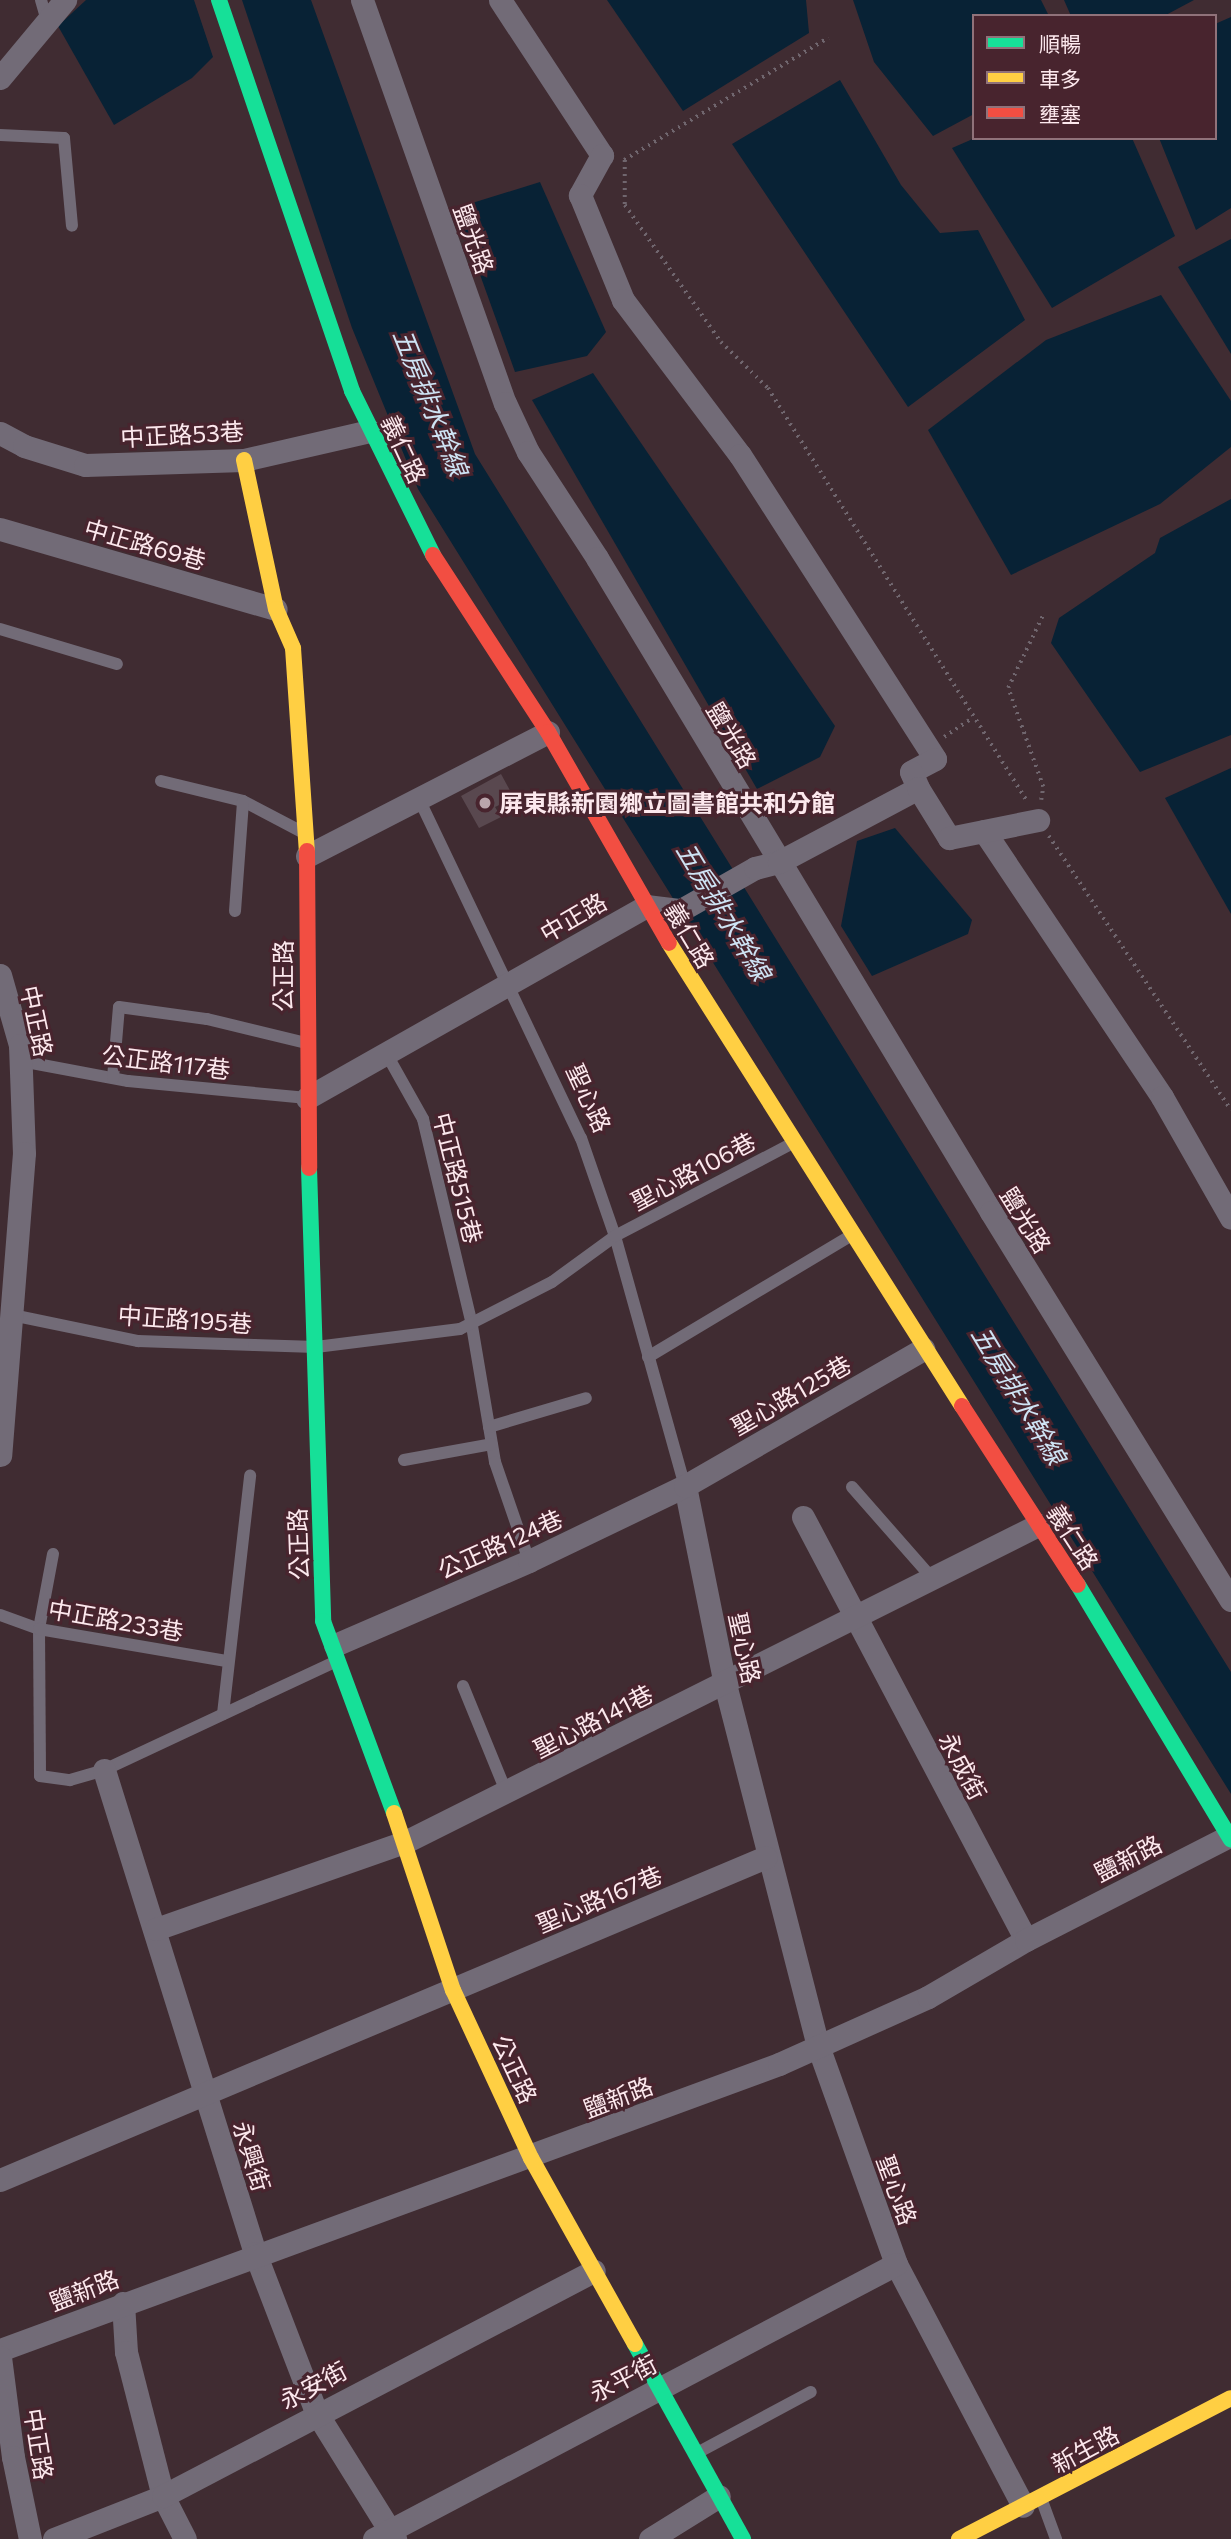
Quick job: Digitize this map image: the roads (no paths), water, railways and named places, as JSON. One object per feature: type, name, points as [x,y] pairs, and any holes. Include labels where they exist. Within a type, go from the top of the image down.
[{"type":"street","points":[[1,72],[44,8],[65,0]]},
{"type":"street","name":"義仁路","points":[[219,0],[352,391],[453,591],[548,732],[646,906],[792,1144],[853,1234],[923,1349],[1038,1525],[1230,1838]]},
{"type":"street","name":"鹽光路","points":[[362,0],[505,403],[528,452],[597,558],[779,862],[1231,1600]]},
{"type":"street","points":[[500,0],[602,155],[580,195],[623,300],[740,455],[928,748],[934,759],[911,772],[948,838],[1038,820]]},
{"type":"street","name":"中正路53巷","points":[[0,433],[24,446],[85,465],[244,460],[370,431]]},
{"type":"street","name":"公正路","points":[[244,460],[276,609],[293,648],[306,845],[307,1098],[323,1621],[405,1842],[453,1990],[531,2158],[743,2539]]},
{"type":"street","name":"中正路69巷","points":[[0,529],[276,609]]},
{"type":"street","points":[[306,845],[419,799],[548,732]]},
{"type":"street","points":[[646,906],[681,910],[755,868],[779,862],[918,788]]},
{"type":"street","points":[[984,831],[1162,1097],[1231,1218]]},
{"type":"street","name":"中正路","points":[[307,1098],[646,906]]},
{"type":"street","name":"中正路","points":[[0,975],[21,1061],[24,1153],[12,1315],[4,1343],[0,1455]]},
{"type":"street","name":"聖心路125巷","points":[[685,1486],[923,1349]]},
{"type":"street","name":"公正路124巷","points":[[337,1653],[685,1486]]},
{"type":"street","name":"聖心路","points":[[685,1486],[725,1684],[766,1857],[818,2046],[896,2264],[1032,2502]]},
{"type":"street","name":"永成街","points":[[803,1517],[1026,1940]]},
{"type":"street","name":"聖心路141巷","points":[[156,1929],[405,1842],[508,1794],[1038,1525]]},
{"type":"street","name":"永興街","points":[[104,1770],[156,1929],[255,2253],[316,2412],[386,2536]]},
{"type":"street","name":"鹽新路","points":[[0,2350],[255,2253],[531,2158],[818,2046],[928,1997],[1026,1940],[1230,1838]]},
{"type":"street","name":"聖心路167巷","points":[[0,2180],[766,1857]]},
{"type":"street","name":"永平街","points":[[386,2536],[896,2264]]},
{"type":"street","name":"永安街","points":[[54,2539],[163,2496],[316,2412],[594,2271]]},
{"type":"street","points":[[123,2303],[126,2352],[163,2496],[185,2539]]},
{"type":"street","name":"中正路","points":[[0,2357],[8,2476],[30,2539]]},
{"type":"street","name":"新生路","points":[[959,2539],[1231,2398]]},
{"type":"street","points":[[650,2539],[719,2496]]},
{"type":"lane","points":[[0,135],[64,138],[72,226]]},
{"type":"lane","points":[[0,629],[117,664]]},
{"type":"lane","points":[[161,781],[243,801],[306,845]]},
{"type":"lane","name":"聖心路","points":[[419,799],[581,1138],[615,1236],[685,1486]]},
{"type":"lane","points":[[235,911],[243,801]]},
{"type":"lane","points":[[113,1078],[119,1007],[206,1019],[306,1043]]},
{"type":"lane","name":"中正路515巷","points":[[386,1054],[423,1119],[471,1320],[492,1444],[508,1508],[529,1561]]},
{"type":"lane","name":"公正路117巷","points":[[21,1061],[113,1078],[307,1098]]},
{"type":"lane","name":"聖心路106巷","points":[[471,1320],[552,1282],[615,1236],[792,1144]]},
{"type":"lane","points":[[648,1357],[853,1234]]},
{"type":"lane","name":"中正路195巷","points":[[12,1315],[138,1341],[316,1347],[460,1329],[471,1320]]},
{"type":"lane","points":[[489,1427],[586,1398]]},
{"type":"lane","points":[[404,1460],[492,1444]]},
{"type":"lane","points":[[223,1714],[226,1661],[250,1476]]},
{"type":"lane","points":[[852,1487],[932,1578]]},
{"type":"lane","points":[[53,1555],[39,1629],[40,1776],[70,1780],[104,1770],[223,1714],[337,1653]]},
{"type":"lane","name":"中正路233巷","points":[[0,1615],[39,1629],[226,1661]]},
{"type":"lane","points":[[463,1686],[508,1794]]},
{"type":"lane","points":[[696,2454],[811,2392]]},
{"type":"lane","points":[[1032,2502],[1056,2539]]},
{"type":"water","points":[[86,0],[194,0],[213,57],[192,78],[114,125],[58,26]]},
{"type":"water","name":"五房排水幹線","points":[[242,0],[311,0],[475,454],[1231,1672],[1231,1794],[418,489],[352,328]]},
{"type":"water","points":[[607,0],[806,0],[809,33],[683,111]]},
{"type":"water","points":[[853,0],[1041,0],[1048,14],[972,14],[972,115],[933,136],[874,62]]},
{"type":"water","points":[[1064,0],[1194,0],[1168,14],[1070,14]]},
{"type":"water","points":[[1231,17],[1231,208],[1196,230],[1160,140],[1217,140],[1217,23]]},
{"type":"water","points":[[840,80],[901,185],[940,233],[978,230],[1025,320],[908,407],[732,144]]},
{"type":"water","points":[[972,139],[1133,140],[1175,236],[1052,308],[952,148]]},
{"type":"water","points":[[540,182],[606,332],[587,356],[515,372],[456,208]]},
{"type":"water","points":[[1231,239],[1231,354],[1178,267]]},
{"type":"water","points":[[1161,295],[1231,401],[1231,447],[1160,504],[1011,575],[928,430],[1046,340]]},
{"type":"water","points":[[593,373],[835,726],[820,757],[757,789],[532,400]]},
{"type":"water","points":[[1231,499],[1231,735],[1140,772],[1051,643],[1059,618],[1155,553],[1160,538]]},
{"type":"water","points":[[1231,768],[1231,914],[1165,798]]},
{"type":"water","points":[[895,828],[972,920],[968,934],[872,976],[841,926],[857,841]]},
{"type":"place","name":"屏東縣新園鄉立圖書館共和分館","points":[[485,803]]}]
